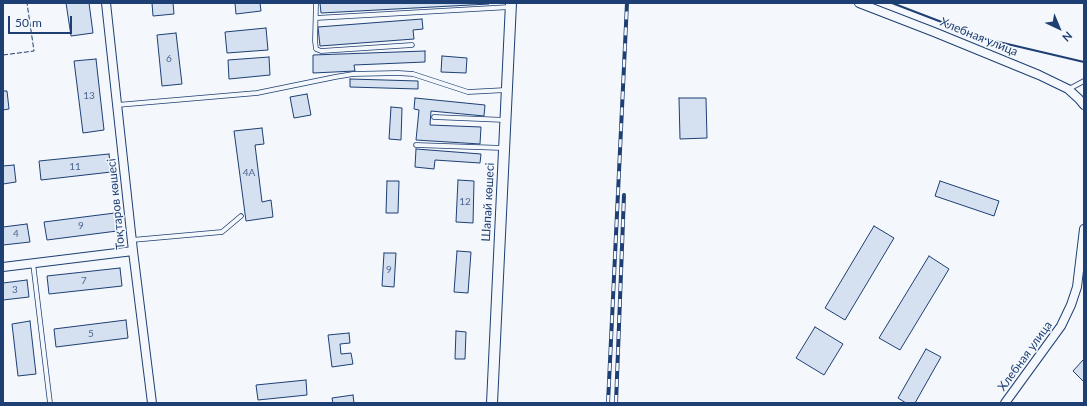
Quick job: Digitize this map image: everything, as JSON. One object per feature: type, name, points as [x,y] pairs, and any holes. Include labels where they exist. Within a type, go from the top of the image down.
[{"type":"street","name":"Тоқтаров көшесі","points":[[106,3],[132,240],[152,403]]},
{"type":"street","name":"Хлебная улица","points":[[859,3],[1039,74],[1068,89],[1084,106]]},
{"type":"street","name":"Шапай көшесі","points":[[492,403],[510,5]]},
{"type":"street","name":"Хлебная улица","points":[[1005,403],[1061,326],[1071,305],[1077,287],[1083,253],[1084,229]]},
{"type":"street","points":[[3,267],[134,251]]},
{"type":"lane","points":[[316,3],[316,49],[321,51],[412,46]]},
{"type":"lane","points":[[316,18],[510,5]]},
{"type":"lane","points":[[117,105],[257,93],[335,77],[361,74],[413,74],[468,92],[507,90]]},
{"type":"lane","points":[[1068,89],[1084,81]]},
{"type":"lane","points":[[434,117],[505,120]]},
{"type":"lane","points":[[416,145],[504,148]]},
{"type":"lane","points":[[132,240],[222,232],[241,216]]},
{"type":"lane","points":[[33,263],[50,403]]},
{"type":"building","points":[[66,3],[89,3],[93,33],[71,36]]},
{"type":"building","points":[[152,3],[173,3],[174,14],[153,16]]},
{"type":"building","points":[[235,3],[260,3],[261,11],[236,14]]},
{"type":"building","points":[[320,3],[489,3],[489,4],[321,13]]},
{"type":"building","points":[[422,19],[423,29],[413,30],[414,39],[320,46],[318,27]]},
{"type":"building","points":[[266,28],[268,50],[227,53],[225,32]]},
{"type":"building","points":[[176,33],[182,84],[162,86],[157,35]]},
{"type":"building","points":[[425,51],[425,62],[354,65],[355,71],[313,73],[313,55]]},
{"type":"building","points":[[442,56],[467,58],[466,73],[441,72]]},
{"type":"building","points":[[269,57],[270,75],[229,79],[228,60]]},
{"type":"building","points":[[96,59],[104,130],[83,133],[74,61]]},
{"type":"building","points":[[350,79],[418,81],[418,89],[350,87]]},
{"type":"building","points":[[3,91],[7,91],[9,109],[3,110]]},
{"type":"building","points":[[307,94],[311,115],[294,118],[290,97]]},
{"type":"building","points":[[415,98],[485,105],[484,116],[431,111],[430,125],[481,127],[480,144],[416,140],[419,110],[414,109]]},
{"type":"building","points":[[679,98],[706,98],[707,138],[680,139]]},
{"type":"building","points":[[391,107],[402,108],[401,140],[389,139]]},
{"type":"building","points":[[262,128],[264,144],[255,145],[262,202],[271,200],[273,217],[246,221],[234,131]]},
{"type":"building","points":[[416,149],[481,154],[480,163],[435,160],[434,169],[415,167]]},
{"type":"building","points":[[109,154],[111,172],[41,180],[39,161]]},
{"type":"building","points":[[14,165],[16,182],[3,184],[3,166]]},
{"type":"building","points":[[458,180],[474,181],[473,223],[456,222]]},
{"type":"building","points":[[387,181],[399,181],[398,213],[386,213]]},
{"type":"building","points":[[940,181],[999,201],[994,216],[935,196]]},
{"type":"building","points":[[115,213],[117,231],[47,240],[44,222]]},
{"type":"building","points":[[27,224],[30,242],[3,245],[3,227]]},
{"type":"building","points":[[874,226],[894,238],[845,320],[825,308]]},
{"type":"building","points":[[457,251],[471,252],[468,293],[454,292]]},
{"type":"building","points":[[384,253],[396,253],[394,287],[382,286]]},
{"type":"building","points":[[929,256],[949,269],[900,350],[879,338]]},
{"type":"building","points":[[120,268],[122,286],[49,294],[47,276]]},
{"type":"building","points":[[27,280],[29,297],[3,300],[3,283]]},
{"type":"building","points":[[126,320],[128,338],[56,347],[54,329]]},
{"type":"building","points":[[30,321],[36,374],[18,376],[12,324]]},
{"type":"building","points":[[815,327],[843,344],[824,375],[796,358]]},
{"type":"building","points":[[456,331],[466,332],[465,359],[455,359]]},
{"type":"building","points":[[349,333],[350,343],[340,344],[341,354],[351,353],[353,364],[332,367],[328,335]]},
{"type":"building","points":[[926,349],[941,357],[915,403],[906,403],[898,398]]},
{"type":"building","points":[[1084,359],[1084,382],[1073,371]]},
{"type":"building","points":[[306,380],[307,395],[258,400],[256,385]]},
{"type":"building","points":[[353,395],[354,403],[333,403],[332,398]]},
{"type":"railway","points":[[608,403],[627,3]]},
{"type":"railway","points":[[616,403],[624,195]]},
{"type":"fence","points":[[3,55],[34,51],[27,3]]},
{"type":"wall","points":[[892,3],[986,39],[1084,62]]}]
